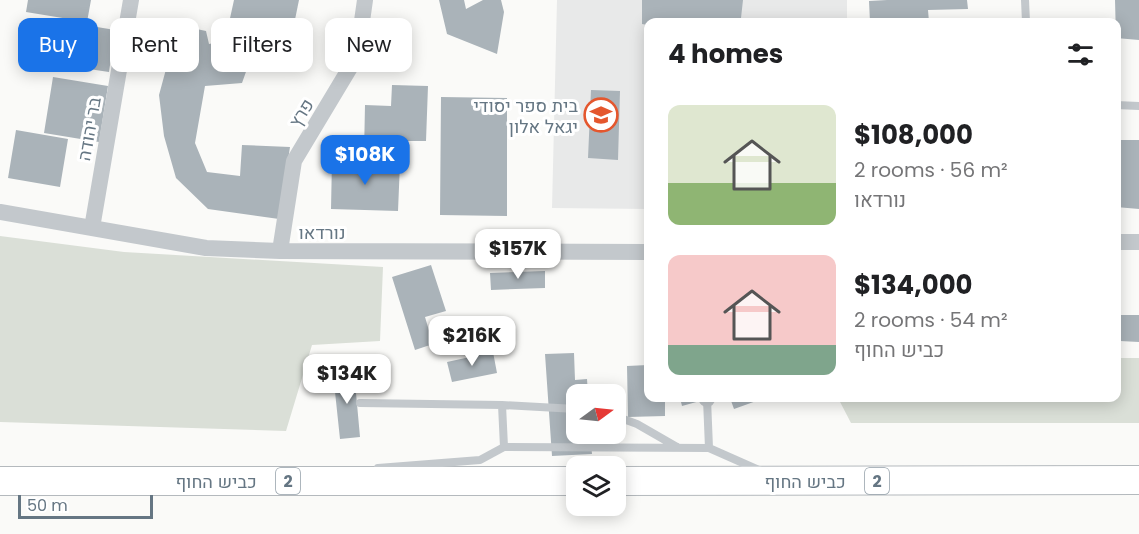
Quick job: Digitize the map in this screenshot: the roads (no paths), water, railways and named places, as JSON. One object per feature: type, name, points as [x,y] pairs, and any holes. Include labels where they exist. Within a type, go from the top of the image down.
[{"type":"highway","name":"כביש החוף","points":[[626,481],[1139,480]]},
{"type":"highway","name":"כביש החוף","points":[[0,481],[566,481]]},
{"type":"street","name":"בר יהודה","points":[[92,228],[131,0]]},
{"type":"street","name":"פרץ","points":[[280,251],[294,161],[357,56],[365,0]]},
{"type":"street","name":"נורדאו","points":[[0,212],[206,248],[280,251],[644,252]]},
{"type":"street","points":[[1121,242],[1139,242]]},
{"type":"lane","points":[[1025,0],[1026,18]]},
{"type":"lane","points":[[1121,105],[1139,106]]},
{"type":"lane","points":[[707,402],[709,448]]},
{"type":"lane","points":[[360,403],[566,408]]},
{"type":"lane","points":[[502,405],[504,447]]},
{"type":"lane","points":[[626,420],[678,448]]},
{"type":"lane","points":[[362,469],[480,460],[504,447],[709,448],[783,481]]},
{"type":"lane","points":[[186,481],[327,471]]},
{"type":"place","name":"בית ספר יסודי יגאל אלון","points":[[601,115]]}]
